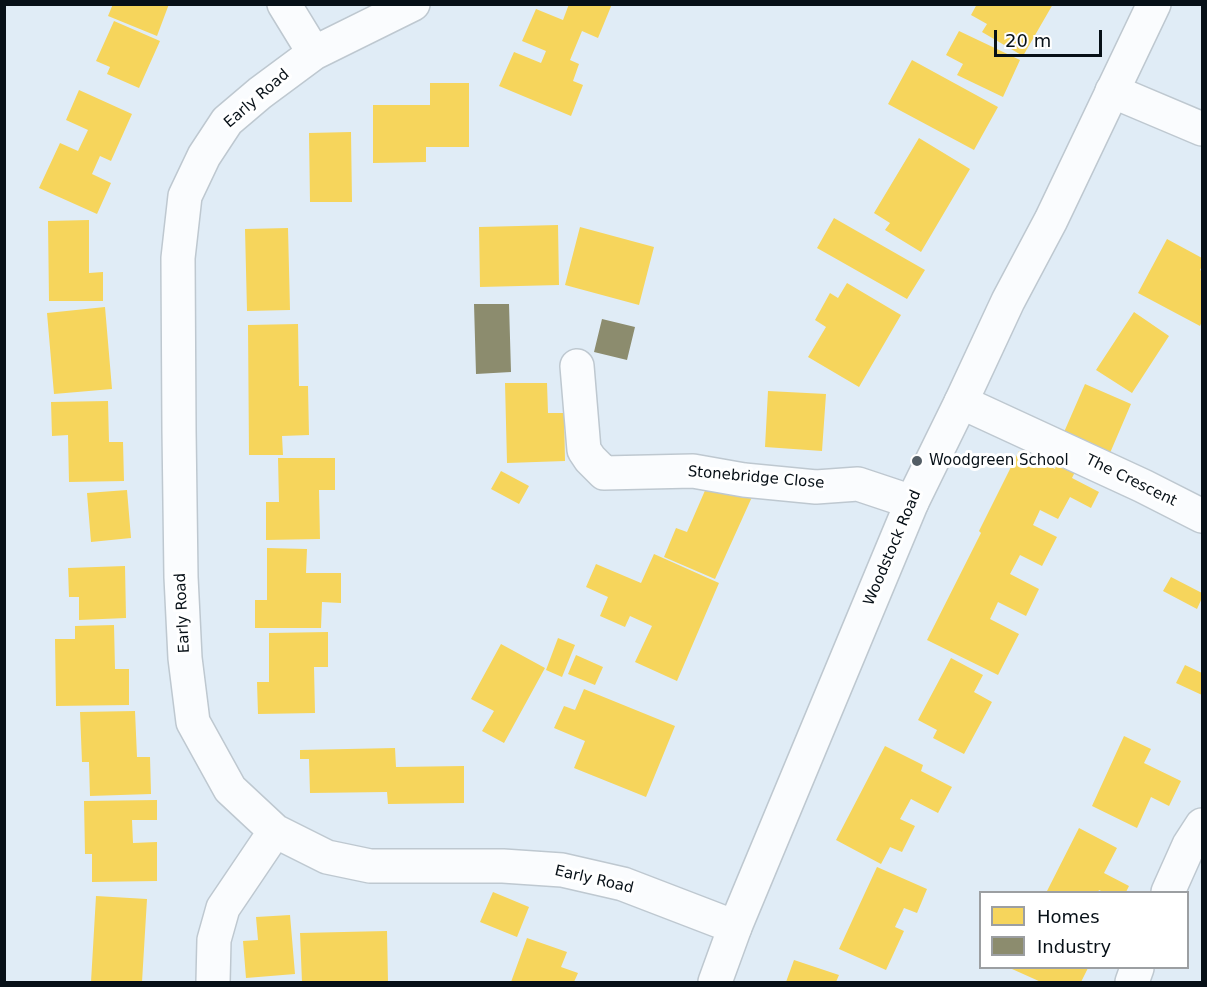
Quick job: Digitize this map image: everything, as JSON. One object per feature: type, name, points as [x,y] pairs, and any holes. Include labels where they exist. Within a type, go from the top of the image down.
[{"type":"street","points":[[284,4],[314,53]]},
{"type":"street","name":"Early Road","points":[[413,4],[314,53],[243,107],[227,121],[215,138],[185,196],[178,258],[182,578],[185,658],[193,722],[230,789],[275,831],[327,857],[370,866],[503,866],[562,870],[623,884],[735,927]]},
{"type":"street","name":"Woodstock Road","points":[[715,982],[735,927],[912,502],[1154,4]]},
{"type":"street","points":[[1112,91],[1203,129]]},
{"type":"street","name":"Stonebridge Close","points":[[578,366],[584,450],[604,473],[693,471],[744,480],[816,487],[858,484],[912,502]]},
{"type":"street","name":"The Crescent","points":[[961,402],[1203,516]]},
{"type":"street","points":[[1168,891],[1189,845],[1203,825]]},
{"type":"street","points":[[213,982],[214,940],[223,909],[275,831]]},
{"type":"building: Homes","points":[[113,4],[169,4],[157,36],[108,16]]},
{"type":"building: Homes","points":[[569,4],[612,4],[598,38],[582,31],[570,60],[579,64],[573,81],[583,85],[571,116],[499,86],[514,52],[541,63],[546,51],[522,41],[536,9],[563,20]]},
{"type":"building: Homes","points":[[977,4],[1053,4],[1023,56],[982,32],[987,24],[971,15]]},
{"type":"building: Homes","points":[[114,21],[160,41],[139,88],[107,74],[110,67],[96,61]]},
{"type":"building: Homes","points":[[959,31],[1020,60],[1003,97],[957,75],[963,64],[946,55]]},
{"type":"building: Homes","points":[[912,60],[998,107],[974,150],[888,104]]},
{"type":"building: Homes","points":[[430,83],[469,83],[469,147],[426,147],[426,162],[373,163],[373,105],[430,105]]},
{"type":"building: Homes","points":[[79,90],[132,114],[111,161],[100,156],[92,174],[111,183],[97,214],[39,188],[60,143],[78,151],[88,130],[66,120]]},
{"type":"building: Homes","points":[[351,132],[352,202],[310,202],[309,133]]},
{"type":"building: Homes","points":[[919,138],[970,169],[921,252],[885,230],[890,223],[874,213]]},
{"type":"building: Homes","points":[[834,218],[925,270],[907,299],[817,248]]},
{"type":"building: Homes","points":[[89,220],[89,273],[103,272],[103,301],[49,301],[48,221]]},
{"type":"building: Homes","points":[[558,225],[559,285],[480,287],[479,227]]},
{"type":"building: Homes","points":[[580,227],[654,247],[639,305],[565,285]]},
{"type":"building: Homes","points":[[288,228],[290,310],[247,311],[245,229]]},
{"type":"building: Homes","points":[[1167,239],[1202,258],[1200,270],[1202,271],[1202,321],[1200,326],[1138,293]]},
{"type":"building: Homes","points":[[847,283],[901,315],[859,387],[808,357],[826,327],[815,320],[830,293],[838,298]]},
{"type":"building: Homes","points":[[105,307],[112,389],[54,394],[47,313]]},
{"type":"building: Homes","points":[[1134,312],[1169,336],[1132,393],[1096,370]]},
{"type":"building: Homes","points":[[298,324],[299,386],[308,386],[309,435],[282,436],[283,455],[249,455],[248,325]]},
{"type":"building: Homes","points":[[505,383],[547,383],[548,413],[564,413],[565,461],[507,463]]},
{"type":"building: Homes","points":[[1085,384],[1131,404],[1107,460],[1061,439]]},
{"type":"building: Homes","points":[[768,391],[826,394],[822,451],[765,447]]},
{"type":"building: Homes","points":[[108,401],[109,442],[123,442],[124,481],[69,482],[68,435],[52,436],[51,402]]},
{"type":"building: Homes","points":[[1019,451],[1055,469],[1058,461],[1076,470],[1072,478],[1099,492],[1091,508],[1070,497],[1058,519],[1040,510],[1033,525],[1057,537],[1042,566],[1020,555],[1010,574],[1039,589],[1026,616],[998,602],[990,619],[1019,634],[998,675],[927,640]]},
{"type":"building: Homes","points":[[278,458],[335,458],[335,490],[319,490],[320,539],[266,540],[266,502],[279,502]]},
{"type":"building: Homes","points":[[501,471],[529,486],[519,504],[491,489]]},
{"type":"building: Homes","points":[[710,479],[752,497],[715,579],[664,557],[676,528],[687,532]]},
{"type":"building: Homes","points":[[127,490],[131,538],[91,542],[87,493]]},
{"type":"building: Homes","points":[[267,548],[307,549],[306,573],[341,573],[341,603],[322,602],[321,628],[255,628],[255,600],[267,600]]},
{"type":"building: Homes","points":[[654,554],[719,583],[677,681],[635,662],[652,626],[630,616],[625,627],[600,616],[608,597],[586,587],[596,564],[641,583]]},
{"type":"building: Homes","points":[[125,566],[126,618],[79,620],[79,597],[69,597],[68,568]]},
{"type":"building: Homes","points":[[1171,577],[1202,593],[1197,609],[1163,591]]},
{"type":"building: Homes","points":[[114,625],[115,669],[129,669],[129,705],[56,706],[55,639],[75,639],[75,626]]},
{"type":"building: Homes","points":[[328,632],[328,667],[314,667],[315,713],[258,714],[257,682],[269,682],[269,633]]},
{"type":"building: Homes","points":[[558,638],[575,645],[562,677],[546,670]]},
{"type":"building: Homes","points":[[501,644],[545,668],[504,743],[482,731],[494,711],[471,699]]},
{"type":"building: Homes","points":[[576,655],[603,667],[595,685],[568,674]]},
{"type":"building: Homes","points":[[951,658],[983,675],[974,692],[992,702],[964,754],[933,738],[937,730],[918,720]]},
{"type":"building: Homes","points":[[1185,665],[1202,673],[1202,695],[1176,683]]},
{"type":"building: Homes","points":[[584,689],[675,726],[646,797],[574,768],[585,741],[554,728],[564,706],[575,710]]},
{"type":"building: Homes","points":[[135,711],[137,757],[150,757],[151,794],[90,796],[89,762],[82,762],[80,712]]},
{"type":"building: Homes","points":[[1124,736],[1151,749],[1144,763],[1181,781],[1169,806],[1151,797],[1137,828],[1092,806]]},
{"type":"building: Homes","points":[[885,746],[923,765],[921,771],[952,787],[938,813],[911,799],[900,819],[915,826],[902,852],[890,847],[881,864],[836,840]]},
{"type":"building: Homes","points":[[395,748],[396,767],[464,766],[464,803],[388,804],[387,792],[310,793],[309,759],[300,759],[300,750]]},
{"type":"building: Homes","points":[[157,800],[157,820],[132,820],[133,843],[157,842],[157,881],[92,882],[92,854],[85,854],[84,801]]},
{"type":"building: Homes","points":[[1079,828],[1117,848],[1104,873],[1129,886],[1126,891],[1047,891]]},
{"type":"building: Homes","points":[[877,867],[927,889],[917,913],[904,908],[895,927],[904,931],[886,970],[839,949]]},
{"type":"building: Homes","points":[[493,892],[529,907],[517,937],[480,922]]},
{"type":"building: Homes","points":[[96,896],[147,899],[142,982],[91,982]]},
{"type":"building: Homes","points":[[290,915],[295,974],[246,978],[243,941],[258,940],[256,917]]},
{"type":"building: Homes","points":[[387,931],[388,982],[302,982],[300,933]]},
{"type":"building: Homes","points":[[527,938],[567,952],[561,967],[578,973],[574,982],[511,982]]},
{"type":"building: Homes","points":[[794,960],[839,975],[836,982],[786,982]]},
{"type":"building: Homes","points":[[1012,969],[1088,969],[1081,982],[1041,982]]},
{"type":"building: Industry","points":[[474,304],[509,304],[511,372],[476,374]]},
{"type":"building: Industry","points":[[602,319],[635,327],[627,360],[594,352]]},
{"type":"place","name":"Woodgreen School","points":[[917,461]]}]
